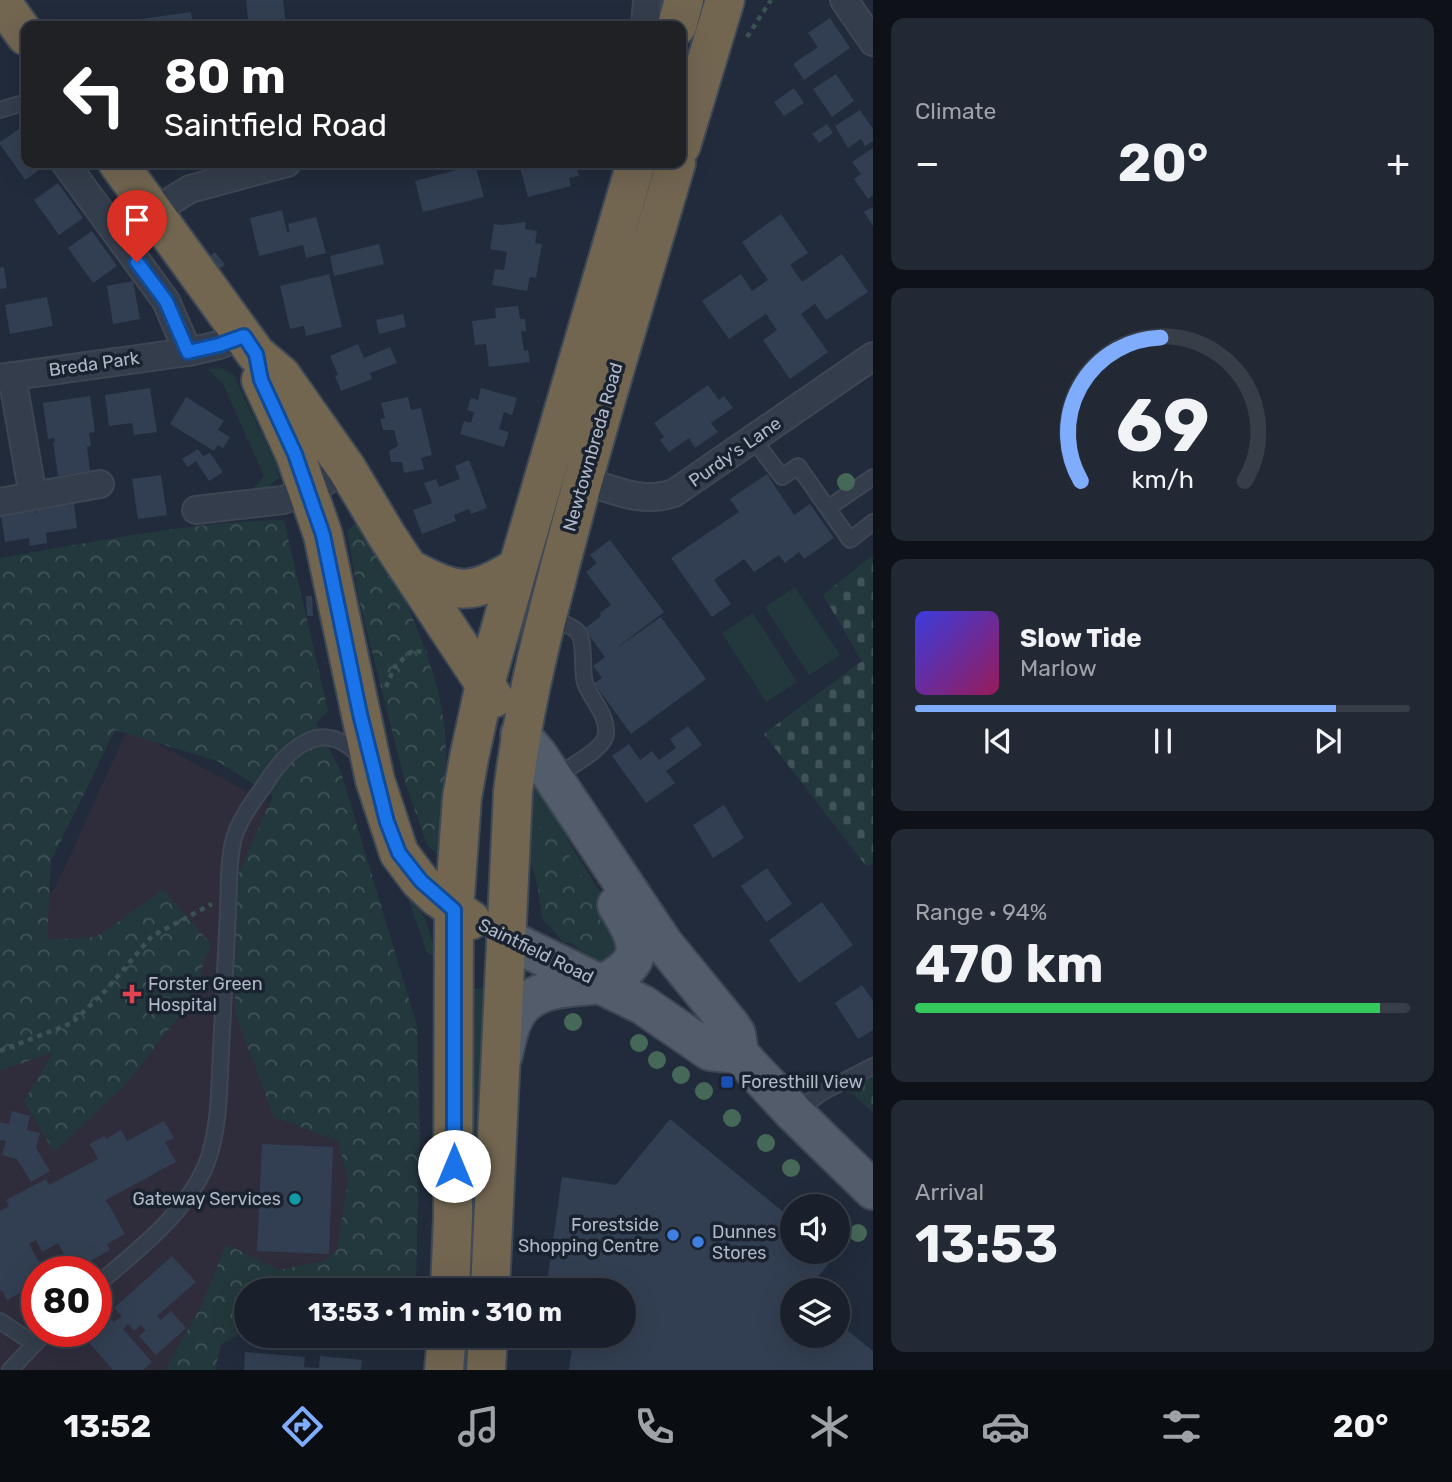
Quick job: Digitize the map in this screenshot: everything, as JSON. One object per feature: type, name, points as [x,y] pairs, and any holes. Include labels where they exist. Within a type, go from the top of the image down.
[{"type":"highway","points":[[678,21],[684,0]]},
{"type":"highway","points":[[686,129],[725,0]]},
{"type":"highway","name":"Saintfield Road","points":[[122,168],[250,345],[281,375],[347,469],[387,536],[520,734]]},
{"type":"highway","points":[[450,1278],[454,910],[462,798],[485,684],[635,168]]},
{"type":"highway","name":"Newtownbreda Road","points":[[491,1278],[513,792],[520,734],[546,618],[583,480],[675,168]]},
{"type":"highway","name":"Saintfield Road","points":[[250,345],[261,380],[309,490],[323,535],[375,780],[399,853],[421,881],[454,910],[507,939]]},
{"type":"highway","points":[[410,569],[439,585],[474,589],[518,566]]},
{"type":"highway","points":[[444,1370],[446,1348]]},
{"type":"highway","points":[[486,1370],[487,1348]]},
{"type":"main road","name":"Saintfield Road","points":[[520,734],[553,778],[663,943],[730,1025],[736,1034],[740,1054],[794,1113],[873,1191]]},
{"type":"main road","points":[[502,1059],[512,1023],[523,1006],[548,991],[568,986],[603,984],[621,973],[636,954],[636,941],[630,926],[586,858],[585,828]]},
{"type":"main road","name":"Saintfield Road","points":[[507,939],[603,984],[663,1016],[710,1051],[740,1054]]},
{"type":"street","points":[[645,21],[647,0]]},
{"type":"street","points":[[844,0],[873,42]]},
{"type":"street","points":[[69,168],[166,301],[188,352]]},
{"type":"street","points":[[153,212],[190,189],[268,168]]},
{"type":"street","name":"Breda Park","points":[[6,377],[188,352],[219,345],[250,345]]},
{"type":"street","name":"Purdy's Lane","points":[[583,480],[625,494],[661,497],[693,481],[873,356]]},
{"type":"street","points":[[6,377],[33,496]]},
{"type":"street","points":[[196,510],[283,500],[309,490],[347,469]]},
{"type":"street","points":[[0,502],[100,484]]},
{"type":"lane","points":[[0,110],[21,104]]},
{"type":"lane","points":[[753,439],[782,477],[798,466],[850,540],[873,522]]},
{"type":"lane","points":[[828,508],[873,477]]},
{"type":"lane","points":[[546,618],[579,632],[585,683],[605,724],[605,737],[599,746],[553,778]]},
{"type":"lane","points":[[112,1272],[153,1237],[183,1202],[205,1165],[216,1126],[229,895],[234,839],[242,819],[286,756],[310,739],[324,737],[345,742],[359,756],[375,780]]},
{"type":"lane","points":[[794,1113],[821,1093],[873,1066]]},
{"type":"lane","points":[[0,1321],[21,1335]]},
{"type":"lane","points":[[10,1370],[30,1347]]},
{"type":"path","points":[[736,41],[746,38],[771,0]]},
{"type":"path","points":[[385,689],[395,666],[412,651],[439,655]]},
{"type":"path","points":[[0,1051],[72,1023],[105,991],[152,936],[229,895]]},
{"type":"shaded area","name":"Forster Green Hospital","points":[[128,728],[282,810],[361,1147],[379,1278],[234,1278],[234,1319],[211,1370],[0,1370],[0,920],[55,889]]},
{"type":"green space","points":[[221,368],[233,374],[277,466],[279,478],[267,488],[252,490],[264,476],[223,384],[207,369]]},
{"type":"green space","points":[[284,520],[328,711],[316,723],[341,772],[417,1026],[420,1131],[416,1278],[234,1278],[234,1338],[221,1344],[215,1370],[165,1370],[201,1307],[226,1244],[279,1270],[324,1261],[337,1250],[348,1180],[338,1141],[274,1117],[236,1016],[229,895],[273,796],[217,761],[115,730],[51,861],[47,940],[96,937],[163,890],[211,944],[190,1002],[127,1083],[54,1152],[24,1101],[53,1052],[0,1071],[0,558],[106,539]]},
{"type":"green space","points":[[358,521],[371,526],[419,634],[438,692],[446,748],[438,855],[427,845],[405,782],[359,600],[347,531]]},
{"type":"green space","points":[[873,555],[873,863],[867,867],[764,734],[862,661],[823,595]]},
{"type":"green space","points":[[795,587],[840,655],[809,675],[765,607]]},
{"type":"green space","points":[[753,613],[797,682],[766,702],[722,633]]},
{"type":"green space","points":[[536,783],[623,928],[626,948],[602,962],[589,957],[571,943],[608,943],[541,864],[538,888],[531,864],[532,785]]},
{"type":"green space","points":[[539,823],[558,834],[593,897],[608,944],[564,943],[542,918],[538,888],[541,864]]},
{"type":"green space","points":[[411,893],[427,923],[437,958],[427,953],[407,896]]},
{"type":"green space","points":[[488,988],[475,1278],[469,1278],[472,989]]},
{"type":"green space","points":[[873,1056],[873,1112],[832,1077]]},
{"type":"building","points":[[246,0],[283,0],[285,21],[248,21]]},
{"type":"building","points":[[191,12],[192,21],[127,21]]},
{"type":"building","points":[[830,18],[850,48],[804,80],[793,64],[818,47],[808,33]]},
{"type":"building","points":[[836,74],[854,101],[832,117],[813,89]]},
{"type":"building","points":[[794,88],[804,103],[784,116],[774,102]]},
{"type":"building","points":[[860,110],[873,129],[873,141],[865,146],[861,139],[848,148],[835,126]]},
{"type":"building","points":[[827,124],[833,133],[819,143],[812,134]]},
{"type":"building","points":[[19,129],[21,168],[42,168],[25,180],[0,142]]},
{"type":"building","points":[[873,148],[873,195],[868,199],[854,179],[861,174],[852,162]]},
{"type":"building","points":[[464,168],[476,168],[484,197],[423,212],[415,181]]},
{"type":"building","points":[[520,168],[577,168],[579,176],[569,178],[571,186],[528,197]]},
{"type":"building","points":[[58,183],[83,218],[59,235],[34,200]]},
{"type":"building","points":[[873,207],[873,226],[864,212]]},
{"type":"building","points":[[282,210],[287,232],[290,232],[288,224],[316,217],[326,253],[306,258],[303,245],[259,256],[250,218]]},
{"type":"building","points":[[781,214],[808,253],[790,265],[802,282],[842,254],[868,292],[826,320],[815,304],[801,314],[828,352],[790,379],[763,340],[777,330],[766,314],[729,339],[702,301],[741,274],[752,291],[768,280],[742,242]]},
{"type":"building","points":[[526,222],[525,229],[537,231],[535,243],[542,244],[536,278],[530,277],[527,291],[492,285],[495,269],[504,270],[507,252],[490,249],[494,224]]},
{"type":"building","points":[[92,231],[117,266],[93,283],[68,248]]},
{"type":"building","points":[[379,244],[384,264],[334,276],[330,256]]},
{"type":"building","points":[[215,252],[225,265],[219,269],[210,256]]},
{"type":"building","points":[[4,267],[7,288],[0,289],[0,268]]},
{"type":"building","points":[[329,274],[342,327],[306,336],[304,326],[290,329],[280,286]]},
{"type":"building","points":[[133,281],[140,319],[113,324],[107,286]]},
{"type":"building","points":[[47,297],[53,326],[10,334],[5,305]]},
{"type":"building","points":[[518,306],[520,319],[525,319],[526,331],[521,331],[524,351],[528,350],[530,362],[489,367],[486,344],[475,345],[472,321],[496,318],[495,308]]},
{"type":"building","points":[[403,314],[406,327],[379,334],[376,320]]},
{"type":"building","points":[[358,344],[364,358],[390,347],[397,363],[370,373],[372,379],[341,391],[330,356]]},
{"type":"building","points":[[708,385],[719,400],[724,396],[733,408],[711,423],[718,432],[695,448],[689,438],[669,452],[660,440],[664,437],[654,423]]},
{"type":"building","points":[[150,388],[157,432],[134,435],[132,423],[109,426],[105,395]]},
{"type":"building","points":[[481,388],[517,398],[512,415],[504,412],[499,429],[509,432],[504,447],[460,434],[464,421],[471,423],[474,412],[467,410],[471,398],[478,400]]},
{"type":"building","points":[[90,396],[95,432],[89,433],[91,446],[87,447],[90,471],[58,476],[55,442],[54,438],[48,439],[43,403]]},
{"type":"building","points":[[186,397],[224,421],[218,430],[230,437],[223,448],[218,445],[214,451],[170,424]]},
{"type":"building","points":[[408,397],[411,410],[421,408],[432,455],[421,458],[424,469],[404,473],[402,462],[391,462],[389,451],[398,446],[394,430],[383,430],[380,419],[385,418],[381,403]]},
{"type":"building","points":[[198,449],[203,456],[210,453],[223,472],[209,481],[196,461],[188,467],[182,459]]},
{"type":"building","points":[[469,460],[487,508],[471,514],[469,509],[454,515],[456,521],[422,534],[413,510],[432,503],[424,483],[436,479],[439,487],[460,479],[455,466]]},
{"type":"building","points":[[767,474],[794,515],[810,504],[834,538],[804,559],[799,552],[785,563],[779,555],[754,572],[744,559],[714,580],[731,604],[712,617],[671,558],[739,512],[730,499]]},
{"type":"building","points":[[161,475],[167,515],[138,519],[132,479]]},
{"type":"building","points":[[74,504],[77,528],[46,533],[47,543],[30,546],[29,538],[5,542],[0,509],[35,507],[36,515],[37,510]]},
{"type":"building","points":[[610,540],[664,612],[611,652],[661,617],[706,679],[631,734],[594,683],[602,678],[593,666],[605,657],[584,629],[611,605],[586,572],[597,563],[590,555]]},
{"type":"building","points":[[306,596],[312,596],[313,616],[307,616]]},
{"type":"building","points":[[688,726],[702,745],[666,771],[675,783],[646,803],[612,756],[629,744],[640,760],[652,751],[659,760],[676,748],[670,739]]},
{"type":"building","points":[[724,805],[744,838],[713,858],[693,825]]},
{"type":"building","points":[[767,868],[792,904],[766,922],[741,886]]},
{"type":"building","points":[[822,902],[853,945],[799,983],[769,940]]},
{"type":"building","points":[[862,985],[873,1001],[873,1030],[858,1039],[835,1003]]},
{"type":"building","points":[[12,1111],[30,1116],[27,1130],[40,1133],[36,1148],[50,1171],[31,1182],[17,1159],[2,1155],[6,1141],[0,1140],[0,1122],[9,1124]]},
{"type":"building","name":"Forestside Shopping Centre","points":[[670,1119],[780,1209],[780,1264],[829,1264],[817,1278],[780,1278],[780,1348],[850,1348],[850,1333],[873,1351],[873,1370],[569,1370],[572,1348],[636,1348],[636,1278],[548,1278],[562,1177],[616,1185]]},
{"type":"building","points":[[164,1121],[174,1138],[165,1142],[176,1162],[106,1200],[125,1234],[107,1244],[110,1250],[99,1256],[65,1256],[58,1243],[42,1252],[36,1240],[29,1244],[36,1256],[21,1256],[21,1292],[7,1300],[2,1290],[0,1291],[0,1211],[9,1206],[6,1200],[46,1179],[49,1185],[98,1159],[90,1144],[104,1136],[106,1139],[121,1130],[127,1141]]},
{"type":"building","name":"Gateway Services","points":[[262,1144],[333,1147],[329,1254],[257,1251]]},
{"type":"building","points":[[172,1256],[196,1282],[157,1316],[161,1320],[171,1311],[186,1328],[156,1355],[139,1336],[146,1330],[141,1325],[134,1331],[128,1324],[123,1329],[152,1362],[143,1370],[113,1370],[93,1347],[112,1347],[112,1320],[114,1322],[122,1316],[114,1308]]},
{"type":"building","points":[[245,1352],[305,1357],[304,1367],[319,1368],[320,1356],[362,1360],[361,1370],[244,1370]]},
{"type":"place","name":"Forster Green Hospital","points":[[132,994]]},
{"type":"place","name":"Foresthill View","points":[[727,1082]]},
{"type":"place","name":"Gateway Services","points":[[295,1199]]},
{"type":"place","name":"Forestside Shopping Centre","points":[[673,1235]]},
{"type":"place","name":"Dunnes Stores","points":[[698,1242]]},
{"type":"route","points":[[137,262],[166,301],[188,352],[244,336],[256,354],[261,380],[309,490],[323,535],[360,714],[387,822],[399,853],[421,881],[454,910],[454,1166]]}]
